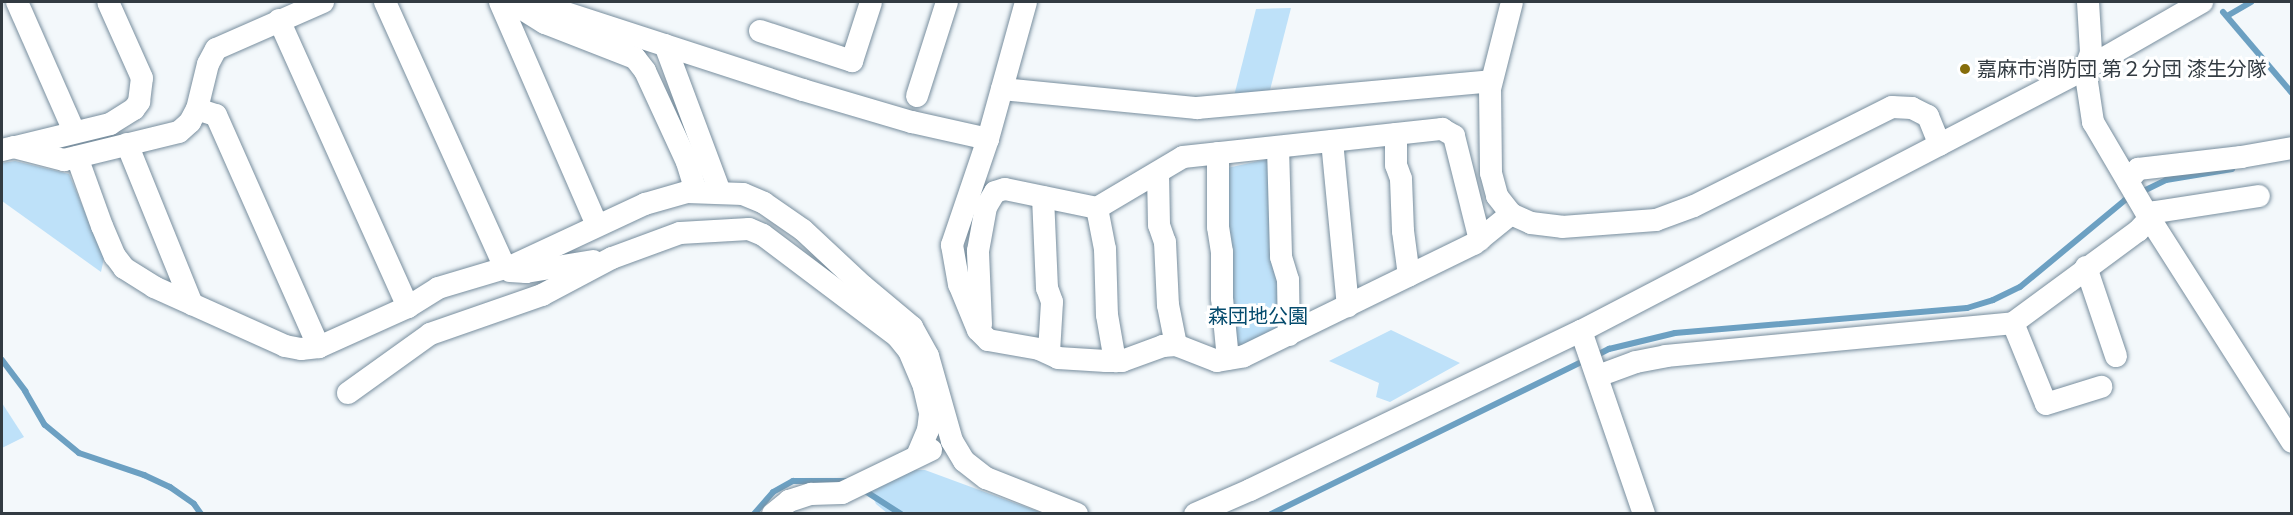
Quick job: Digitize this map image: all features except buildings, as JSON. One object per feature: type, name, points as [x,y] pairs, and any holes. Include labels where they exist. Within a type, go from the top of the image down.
[{"type":"street","points":[[17,2],[74,131]]},
{"type":"street","points":[[7,144],[110,124],[134,109],[142,91],[142,78],[108,2]]},
{"type":"street","points":[[7,144],[64,160],[179,132],[190,122],[197,109],[208,64],[216,50],[323,2]]},
{"type":"street","points":[[385,2],[502,269]]},
{"type":"street","points":[[500,2],[597,225]]},
{"type":"street","points":[[511,2],[544,23],[635,58],[645,71],[687,162],[696,192]]},
{"type":"street","points":[[532,2],[814,93],[912,122],[988,139]]},
{"type":"street","points":[[760,31],[852,61],[871,2]]},
{"type":"street","points":[[917,96],[947,2]]},
{"type":"street","points":[[1026,2],[988,139],[952,245],[958,284],[978,330],[988,340],[1058,358],[1122,361],[1163,346],[1176,345],[1217,362],[1244,356],[1480,240],[1511,214]]},
{"type":"street","points":[[1512,2],[1491,81],[1491,173],[1497,196],[1511,214],[1531,223],[1562,227],[1656,220],[1694,206],[1892,107],[1912,108],[1928,116],[1940,145]]},
{"type":"street","points":[[2088,2],[2091,53],[2085,69],[2093,122],[2150,219],[2292,442]]},
{"type":"street","points":[[1195,513],[1250,490],[1581,331],[2085,69],[2202,2]]},
{"type":"street","points":[[279,21],[408,307]]},
{"type":"street","points":[[665,45],[720,192]]},
{"type":"street","points":[[1002,89],[1197,108],[1491,81]]},
{"type":"street","points":[[197,109],[216,115],[318,347]]},
{"type":"street","points":[[978,330],[982,320],[978,251],[986,207],[995,192],[1005,189],[1097,208],[1183,157],[1442,129],[1454,136],[1480,240]]},
{"type":"street","points":[[1396,134],[1396,165],[1401,179],[1408,276]]},
{"type":"street","points":[[1332,141],[1348,306]]},
{"type":"street","points":[[127,144],[192,304]]},
{"type":"street","points":[[1278,147],[1281,257],[1288,280],[1289,335]]},
{"type":"street","points":[[2128,181],[2138,169],[2241,157],[2292,148]]},
{"type":"street","points":[[1218,153],[1218,227],[1222,252],[1222,298],[1228,359]]},
{"type":"street","points":[[77,157],[102,226],[119,262],[154,286],[285,346],[301,349],[318,347],[408,307],[438,288],[502,269],[645,204],[696,192],[742,195],[764,203],[803,230],[862,286],[912,327],[928,356],[952,441],[964,461],[986,478],[1077,513]]},
{"type":"street","points":[[1158,172],[1159,225],[1165,242],[1168,305],[1176,345]]},
{"type":"street","points":[[1598,376],[1636,362],[1666,356],[2013,322],[2150,219],[2156,212],[2259,196]]},
{"type":"street","points":[[1043,197],[1047,288],[1052,302],[1049,354]]},
{"type":"street","points":[[1097,208],[1105,249],[1107,315],[1115,361]]},
{"type":"street","points":[[348,393],[430,334],[542,295],[612,258],[680,233],[749,229],[763,235],[897,336],[909,351],[924,387],[930,414],[928,430],[917,456]]},
{"type":"street","points":[[502,269],[526,272],[612,258]]},
{"type":"street","points":[[2086,267],[2116,356]]},
{"type":"street","points":[[2013,322],[2046,404],[2101,387]]},
{"type":"street","points":[[1581,331],[1644,513]]},
{"type":"street","points":[[773,513],[789,501],[811,494],[842,494],[952,441]]},
{"type":"green space","points":[[1291,8],[1269,94],[1233,100],[1256,9]]},
{"type":"green space","name":"森団地公園","points":[[1268,159],[1286,333],[1247,350],[1233,340],[1227,168]]},
{"type":"green space","points":[[15,161],[69,174],[104,258],[101,272],[2,201],[2,163]]},
{"type":"green space","points":[[1391,330],[1460,363],[1390,402],[1376,397],[1379,383],[1329,361]]},
{"type":"green space","points":[[2,403],[24,437],[2,448]]},
{"type":"green space","points":[[905,470],[925,470],[1042,513],[887,513],[876,504],[869,488]]},
{"type":"waterway","points":[[2227,16],[2251,2]]},
{"type":"waterway","points":[[2223,12],[2292,93]]},
{"type":"waterway","points":[[1595,356],[1609,349],[1675,333],[1967,308],[1993,300],[2020,287],[2125,200],[2166,180],[2232,169]]},
{"type":"waterway","points":[[2,360],[25,391],[45,425],[79,453],[144,475],[170,487],[194,504],[201,514]]},
{"type":"waterway","points":[[1271,514],[1586,360]]},
{"type":"waterway","points":[[754,514],[773,492],[793,481],[848,481]]},
{"type":"waterway","points":[[862,489],[901,514]]},
{"type":"place","name":"嘉麻市消防団 第２分団 漆生分隊","points":[[1965,69]]}]
